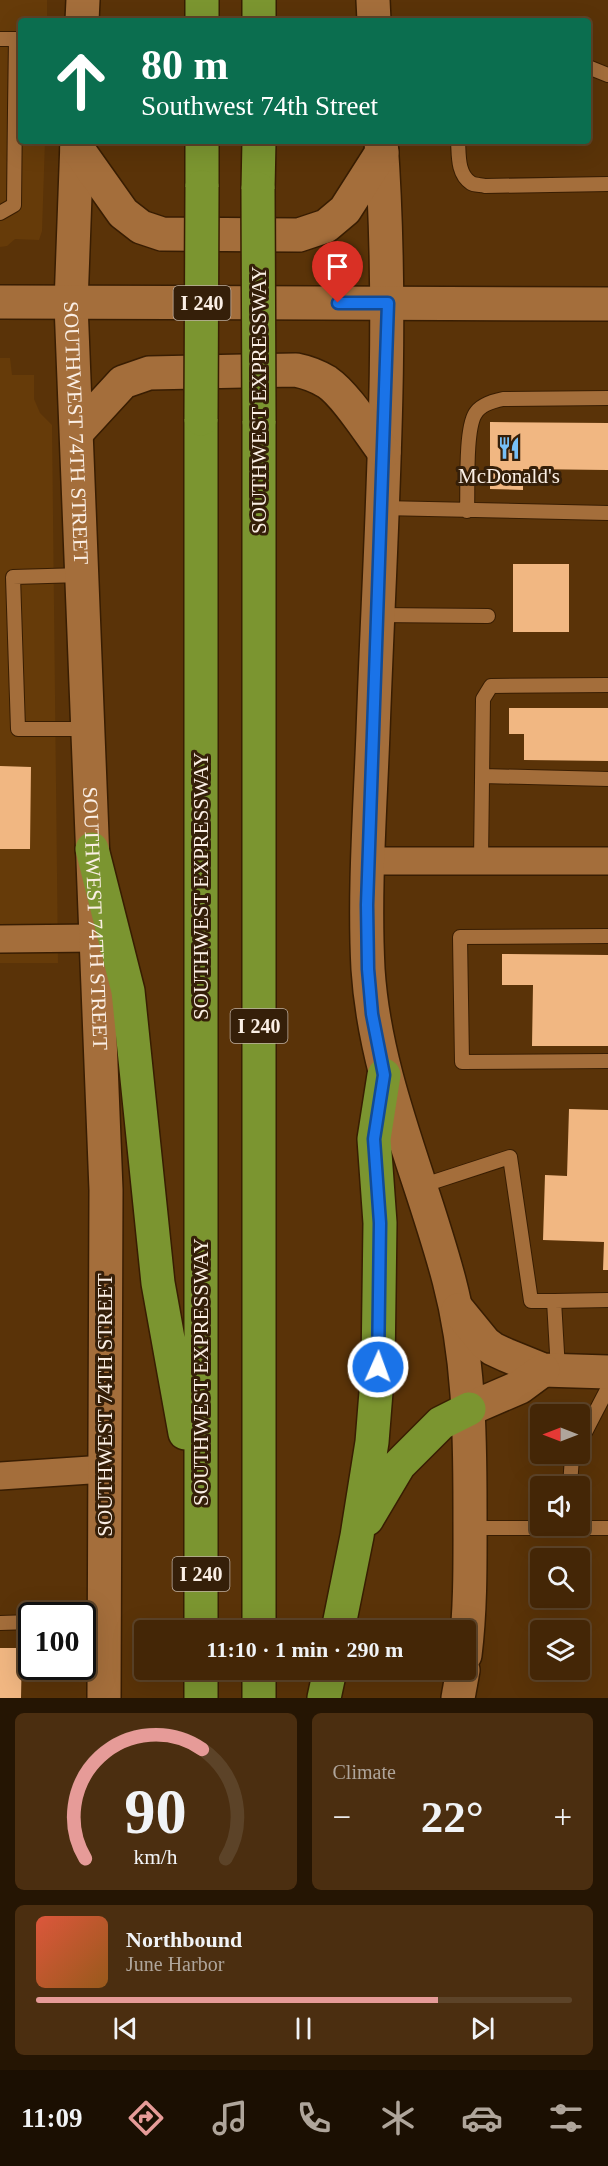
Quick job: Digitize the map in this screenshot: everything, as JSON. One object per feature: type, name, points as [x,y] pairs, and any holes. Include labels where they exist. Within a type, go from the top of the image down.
[{"type":"highway","points":[[202,0],[202,18]]},
{"type":"highway","points":[[259,0],[259,18]]},
{"type":"highway","name":"SOUTHWEST EXPRESSWAY","points":[[201,1620],[202,144]]},
{"type":"highway","name":"SOUTHWEST EXPRESSWAY","points":[[259,144],[259,1620]]},
{"type":"highway","points":[[92,849],[128,991],[158,1283],[201,1518]]},
{"type":"highway","points":[[340,1620],[357,1536],[372,1442],[378,1367],[380,1223],[374,1139],[384,1075]]},
{"type":"highway","points":[[357,1536],[399,1465],[441,1424],[469,1409]]},
{"type":"highway","points":[[201,1680],[201,1698]]},
{"type":"highway","points":[[259,1680],[259,1698]]},
{"type":"highway","points":[[324,1698],[328,1680]]},
{"type":"main road","points":[[82,18],[83,0]]},
{"type":"main road","points":[[373,0],[374,18]]},
{"type":"main road","points":[[77,144],[123,213],[141,227],[162,234],[299,235],[326,226],[345,210],[381,146]]},
{"type":"main road","name":"SOUTHWEST 74TH STREET","points":[[77,144],[71,304],[106,1190],[105,1469],[94,1602]]},
{"type":"main road","points":[[381,146],[388,303],[368,861],[368,969],[372,1014],[384,1075],[437,1235],[456,1309],[467,1372],[470,1527],[468,1620]]},
{"type":"main road","points":[[0,302],[608,304]]},
{"type":"main road","points":[[77,432],[123,382],[149,373],[296,369],[317,377],[332,387],[384,452]]},
{"type":"main road","points":[[456,1309],[493,1350],[551,1371],[608,1371]]},
{"type":"main road","points":[[469,1409],[551,1371]]},
{"type":"main road","name":"SOUTHWEST 74TH STREET","points":[[96,1640],[104,1698]]},
{"type":"main road","points":[[458,1698],[461,1680]]},
{"type":"street","points":[[368,861],[608,861]]},
{"type":"street","points":[[0,939],[96,938]]},
{"type":"street","points":[[0,1476],[105,1469]]},
{"type":"lane","points":[[0,39],[16,39],[18,110],[15,205],[0,213]]},
{"type":"lane","points":[[591,68],[608,75]]},
{"type":"lane","points":[[459,144],[459,162],[462,173],[471,183],[485,186],[608,184]]},
{"type":"lane","points":[[467,511],[470,426],[476,412],[492,401],[503,399],[608,398]]},
{"type":"lane","points":[[381,508],[608,513]]},
{"type":"lane","points":[[82,575],[7,577],[18,729],[88,729]]},
{"type":"lane","points":[[377,615],[488,616]]},
{"type":"lane","points":[[481,861],[483,699],[491,686],[608,685]]},
{"type":"lane","points":[[483,776],[608,779]]},
{"type":"lane","points":[[608,936],[460,937],[462,1062],[608,1060]]},
{"type":"lane","points":[[420,1187],[510,1157],[531,1301],[608,1300]]},
{"type":"lane","points":[[551,1371],[554,1301]]},
{"type":"lane","points":[[590,1425],[608,1388]]},
{"type":"lane","points":[[470,1527],[530,1526]]},
{"type":"lane","points":[[590,1527],[608,1528]]},
{"type":"lane","points":[[0,1623],[18,1622]]},
{"type":"shaded area","points":[[0,0],[47,0],[47,18],[18,18],[18,144],[45,144],[42,231],[39,240],[15,239],[7,246],[0,247]]},
{"type":"shaded area","points":[[0,358],[10,358],[12,375],[34,375],[34,399],[40,413],[52,425],[58,963],[0,963]]},
{"type":"building","points":[[490,422],[608,423],[608,470],[523,469],[523,490],[490,489]]},
{"type":"building","points":[[513,564],[569,564],[569,632],[513,632]]},
{"type":"building","points":[[509,708],[608,708],[608,761],[524,760],[524,734],[509,734]]},
{"type":"building","points":[[0,766],[31,767],[30,849],[0,849]]},
{"type":"building","points":[[502,954],[608,955],[608,1046],[532,1046],[533,985],[502,985]]},
{"type":"building","points":[[569,1109],[608,1110],[608,1270],[603,1270],[604,1242],[543,1240],[545,1175],[567,1176]]},
{"type":"building","points":[[0,1648],[18,1648],[18,1680],[21,1680],[21,1698],[0,1698]]},
{"type":"place","name":"McDonald's","points":[[509,448]]},
{"type":"route","points":[[338,303],[388,303],[367,905],[368,969],[372,1014],[384,1075],[374,1139],[380,1223],[378,1367]]}]
